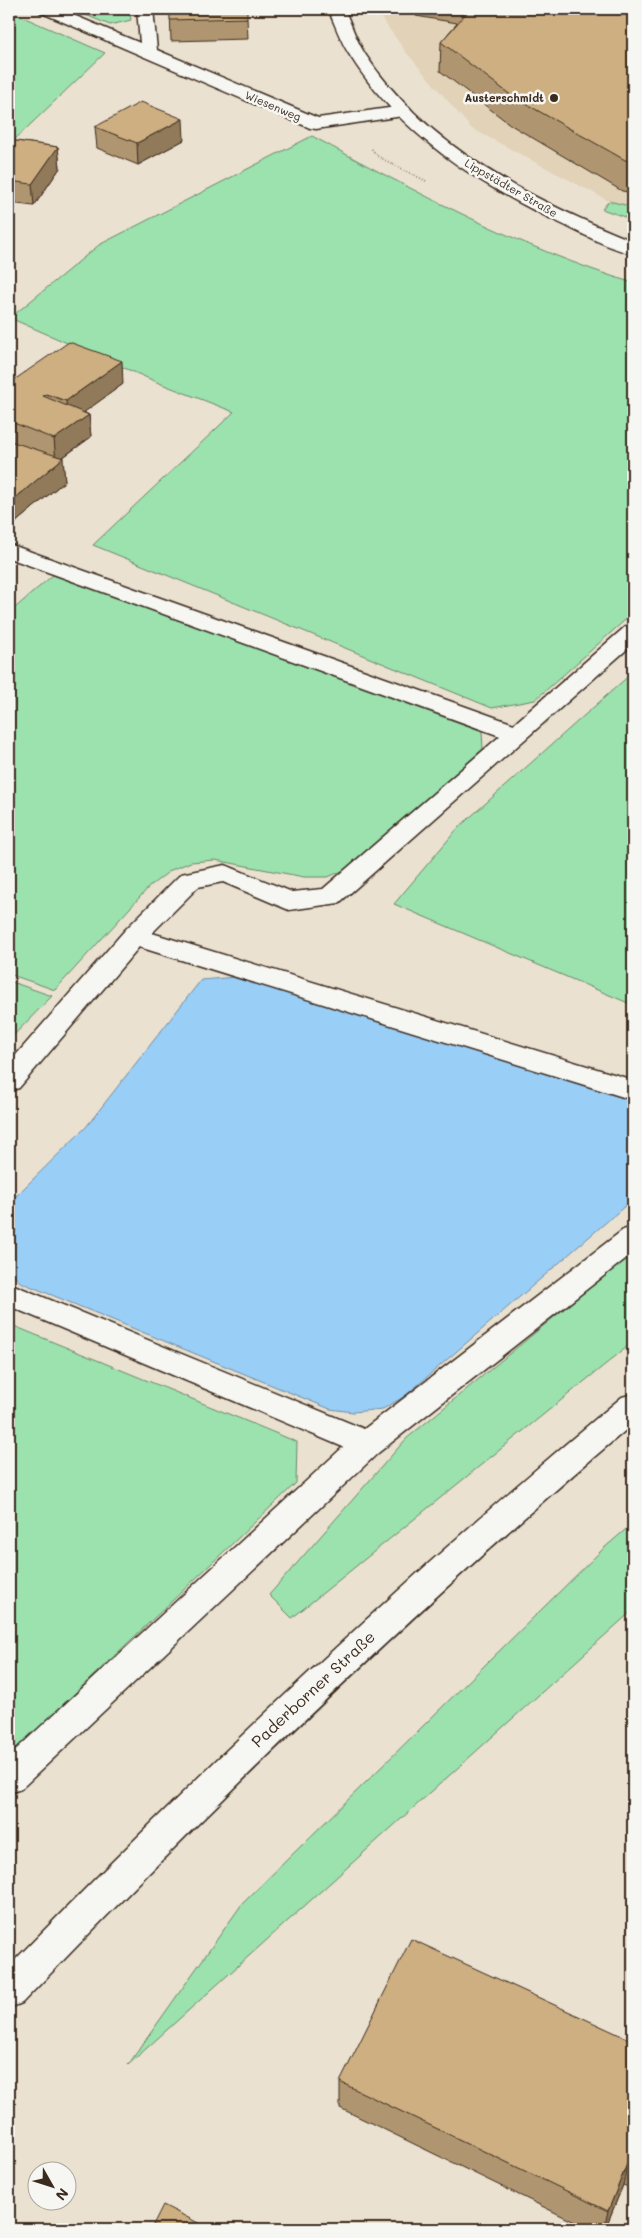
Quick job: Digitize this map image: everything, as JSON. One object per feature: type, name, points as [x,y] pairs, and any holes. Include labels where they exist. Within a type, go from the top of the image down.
[{"type":"main road","name":"Wiesenweg","points":[[46,9],[316,124],[403,111]]},
{"type":"main road","points":[[145,9],[149,52]]},
{"type":"main road","name":"Lippstädter Straße","points":[[336,9],[358,56],[377,83],[403,111],[442,146],[488,177],[550,212],[633,248]]},
{"type":"main road","points":[[9,550],[516,733]]},
{"type":"main road","points":[[9,1081],[134,936],[190,880],[225,873],[289,901],[330,897],[633,632]]},
{"type":"main road","points":[[134,936],[633,1090]]},
{"type":"main road","points":[[9,1778],[367,1444],[633,1238]]},
{"type":"main road","points":[[9,1294],[367,1444]]},
{"type":"main road","name":"Paderborner Straße","points":[[9,1990],[144,1851],[304,1696],[454,1557],[633,1406]]},
{"type":"shaded area","name":"Austerschmidt","points":[[379,9],[633,9],[633,207],[609,201],[471,128],[406,52],[380,16]]},
{"type":"green space","points":[[71,9],[129,9],[131,20],[110,25]]},
{"type":"green space","points":[[9,11],[105,53],[9,145]]},
{"type":"green space","points":[[312,136],[429,198],[509,236],[591,269],[633,283],[633,613],[535,700],[492,708],[93,545],[234,412],[159,383],[10,318],[99,245]]},
{"type":"green space","points":[[609,201],[633,207],[633,220],[602,209]]},
{"type":"green space","points":[[53,575],[482,731],[483,749],[344,870],[328,877],[304,877],[215,860],[191,862],[171,870],[150,886],[55,990],[9,974],[9,613]]},
{"type":"green space","points":[[633,672],[633,1005],[394,904],[458,828]]},
{"type":"green space","points":[[9,981],[52,996],[9,1040]]},
{"type":"green space","points":[[633,1252],[633,1342],[292,1618],[269,1595],[406,1439]]},
{"type":"green space","points":[[9,1324],[297,1442],[296,1483],[9,1756]]},
{"type":"green space","points":[[633,1523],[633,1610],[128,2065],[242,1904],[603,1549]]},
{"type":"water","points":[[236,977],[633,1101],[633,1199],[405,1396],[383,1409],[353,1412],[330,1409],[20,1282],[9,1270],[9,1206],[16,1196],[86,1127],[201,980]]},
{"type":"building","points":[[170,9],[247,9],[247,18],[170,20]]},
{"type":"building","name":"Austerschmidt","points":[[470,9],[633,9],[633,162],[625,160],[512,96],[441,42]]},
{"type":"building","points":[[141,102],[183,119],[137,143],[95,127]]},
{"type":"building","points":[[9,140],[58,147],[32,184],[9,181]]},
{"type":"building","points":[[69,342],[122,361],[66,401],[46,394],[43,396],[89,415],[54,439],[9,421],[9,381],[11,382]]},
{"type":"building","points":[[10,441],[63,458],[13,500],[9,499]]},
{"type":"building","points":[[411,1939],[633,2041],[633,2161],[629,2159],[608,2211],[340,2082]]},
{"type":"building","points":[[163,2205],[210,2229],[151,2229]]},
{"type":"place","name":"Austerschmidt","points":[[554,98]]}]
